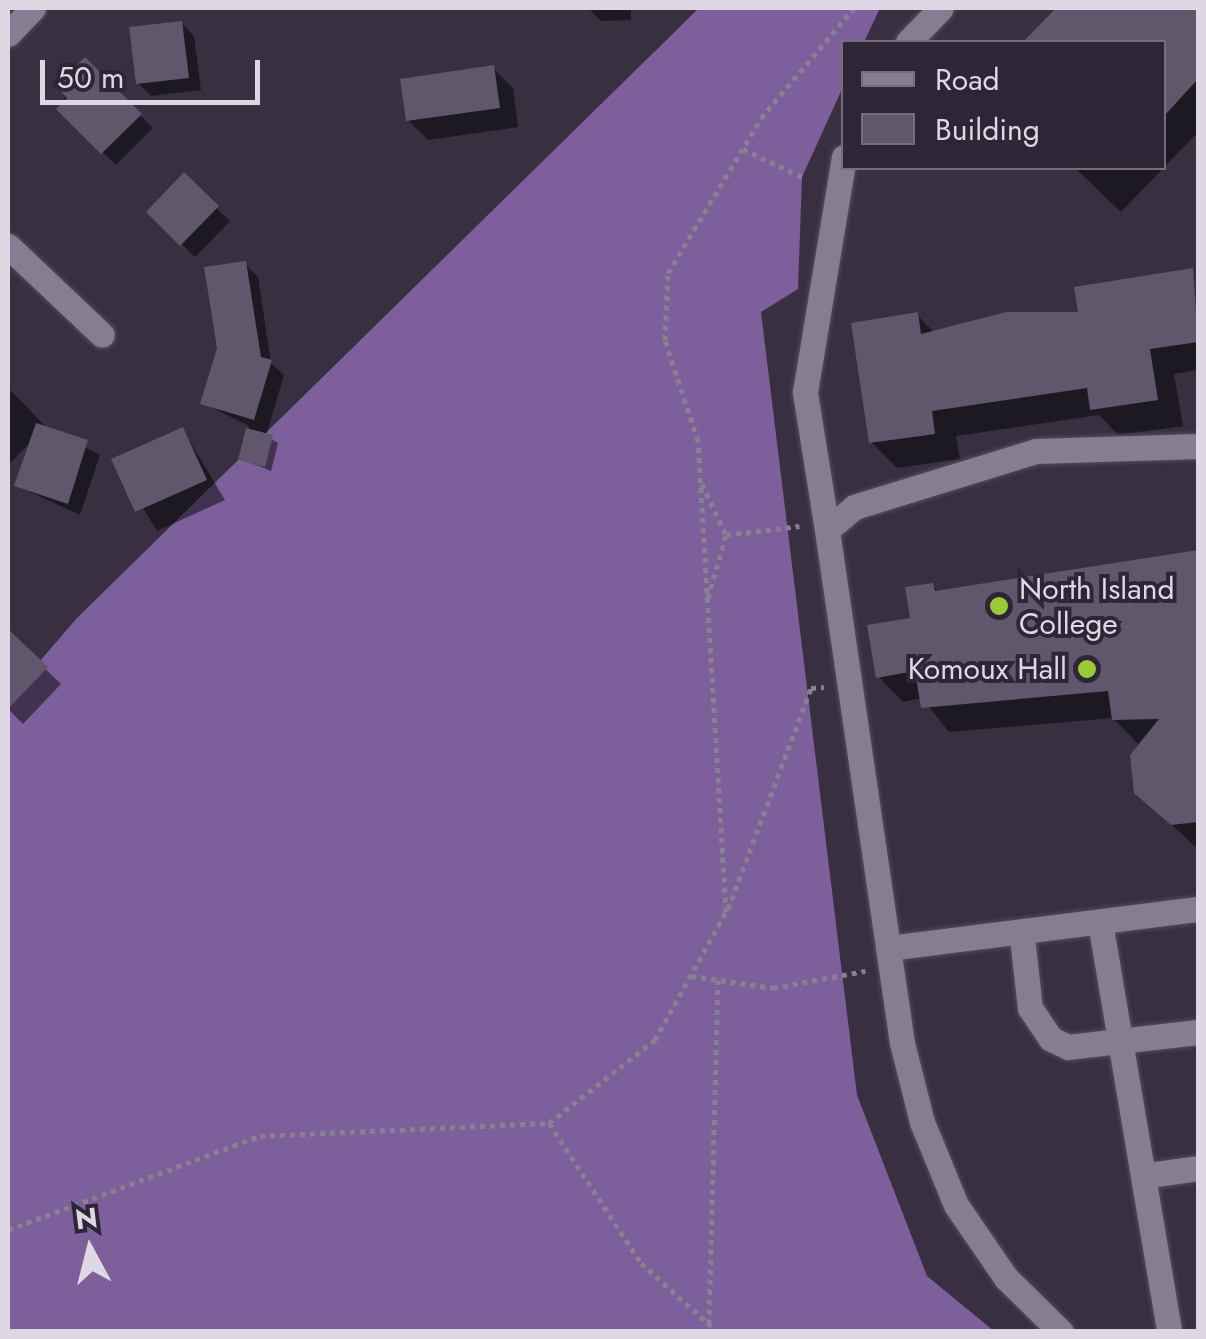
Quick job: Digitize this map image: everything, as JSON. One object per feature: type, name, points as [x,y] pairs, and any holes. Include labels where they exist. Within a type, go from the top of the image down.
[{"type":"street","points":[[8,34],[33,8]]},
{"type":"street","points":[[910,40],[940,8]]},
{"type":"street","points":[[842,170],[806,392],[889,957],[922,1122],[956,1205],[1006,1278],[1061,1332]]},
{"type":"street","points":[[8,246],[102,335]]},
{"type":"street","points":[[827,530],[854,507],[1036,451],[1198,446]]},
{"type":"street","points":[[889,957],[1198,909]]},
{"type":"street","points":[[1100,922],[1148,1176],[1168,1332]]},
{"type":"street","points":[[1022,937],[1040,1027],[1068,1047],[1126,1044],[1198,1032]]},
{"type":"street","points":[[1148,1176],[1198,1168]]},
{"type":"path","points":[[726,912],[698,442],[665,340],[668,273],[743,149],[854,8]]},
{"type":"path","points":[[743,149],[802,178]]},
{"type":"path","points":[[700,479],[726,535],[706,606]]},
{"type":"path","points":[[726,535],[790,524],[827,530]]},
{"type":"path","points":[[8,1230],[260,1136],[549,1123],[655,1040],[726,912],[811,688],[849,684]]},
{"type":"path","points":[[691,976],[774,988],[889,957]]},
{"type":"path","points":[[710,1324],[718,980]]},
{"type":"path","points":[[549,1123],[641,1263],[718,1332]]},
{"type":"shaded area","points":[[699,8],[880,8],[865,40],[841,40],[841,91],[802,177],[798,289],[761,312],[857,1095],[927,1276],[994,1331],[8,1332],[8,698],[77,618]]},
{"type":"building","points":[[1056,8],[1198,8],[1198,79],[1166,114],[1166,40],[1025,40]]},
{"type":"building","points":[[182,21],[189,78],[136,84],[129,27]]},
{"type":"building","points":[[85,57],[142,114],[101,154],[56,109],[67,98],[56,86]]},
{"type":"building","points":[[494,65],[500,108],[406,121],[400,79]]},
{"type":"building","points":[[184,172],[219,206],[180,246],[146,212]]},
{"type":"building","points":[[246,261],[261,357],[272,360],[254,420],[200,404],[217,348],[204,267]]},
{"type":"building","points":[[1193,268],[1198,342],[1150,349],[1158,400],[1090,410],[1087,388],[932,411],[935,434],[869,443],[851,323],[918,312],[921,334],[1006,312],[1078,312],[1074,287]]},
{"type":"building","points":[[36,423],[88,440],[68,504],[14,486]]},
{"type":"building","points":[[183,427],[207,480],[135,512],[111,459]]},
{"type":"building","points":[[246,428],[273,435],[265,467],[238,460]]},
{"type":"building","name":"Komoux Hall","points":[[1198,550],[1198,822],[1171,825],[1134,793],[1130,755],[1159,719],[1112,720],[1108,691],[921,708],[915,671],[876,678],[867,625],[910,618],[905,587],[933,583],[935,591]]},
{"type":"building","points":[[8,629],[48,667],[8,709]]},
{"type":"place","name":"North Island College","points":[[999,606]]},
{"type":"place","name":"Komoux Hall","points":[[1087,669]]}]
